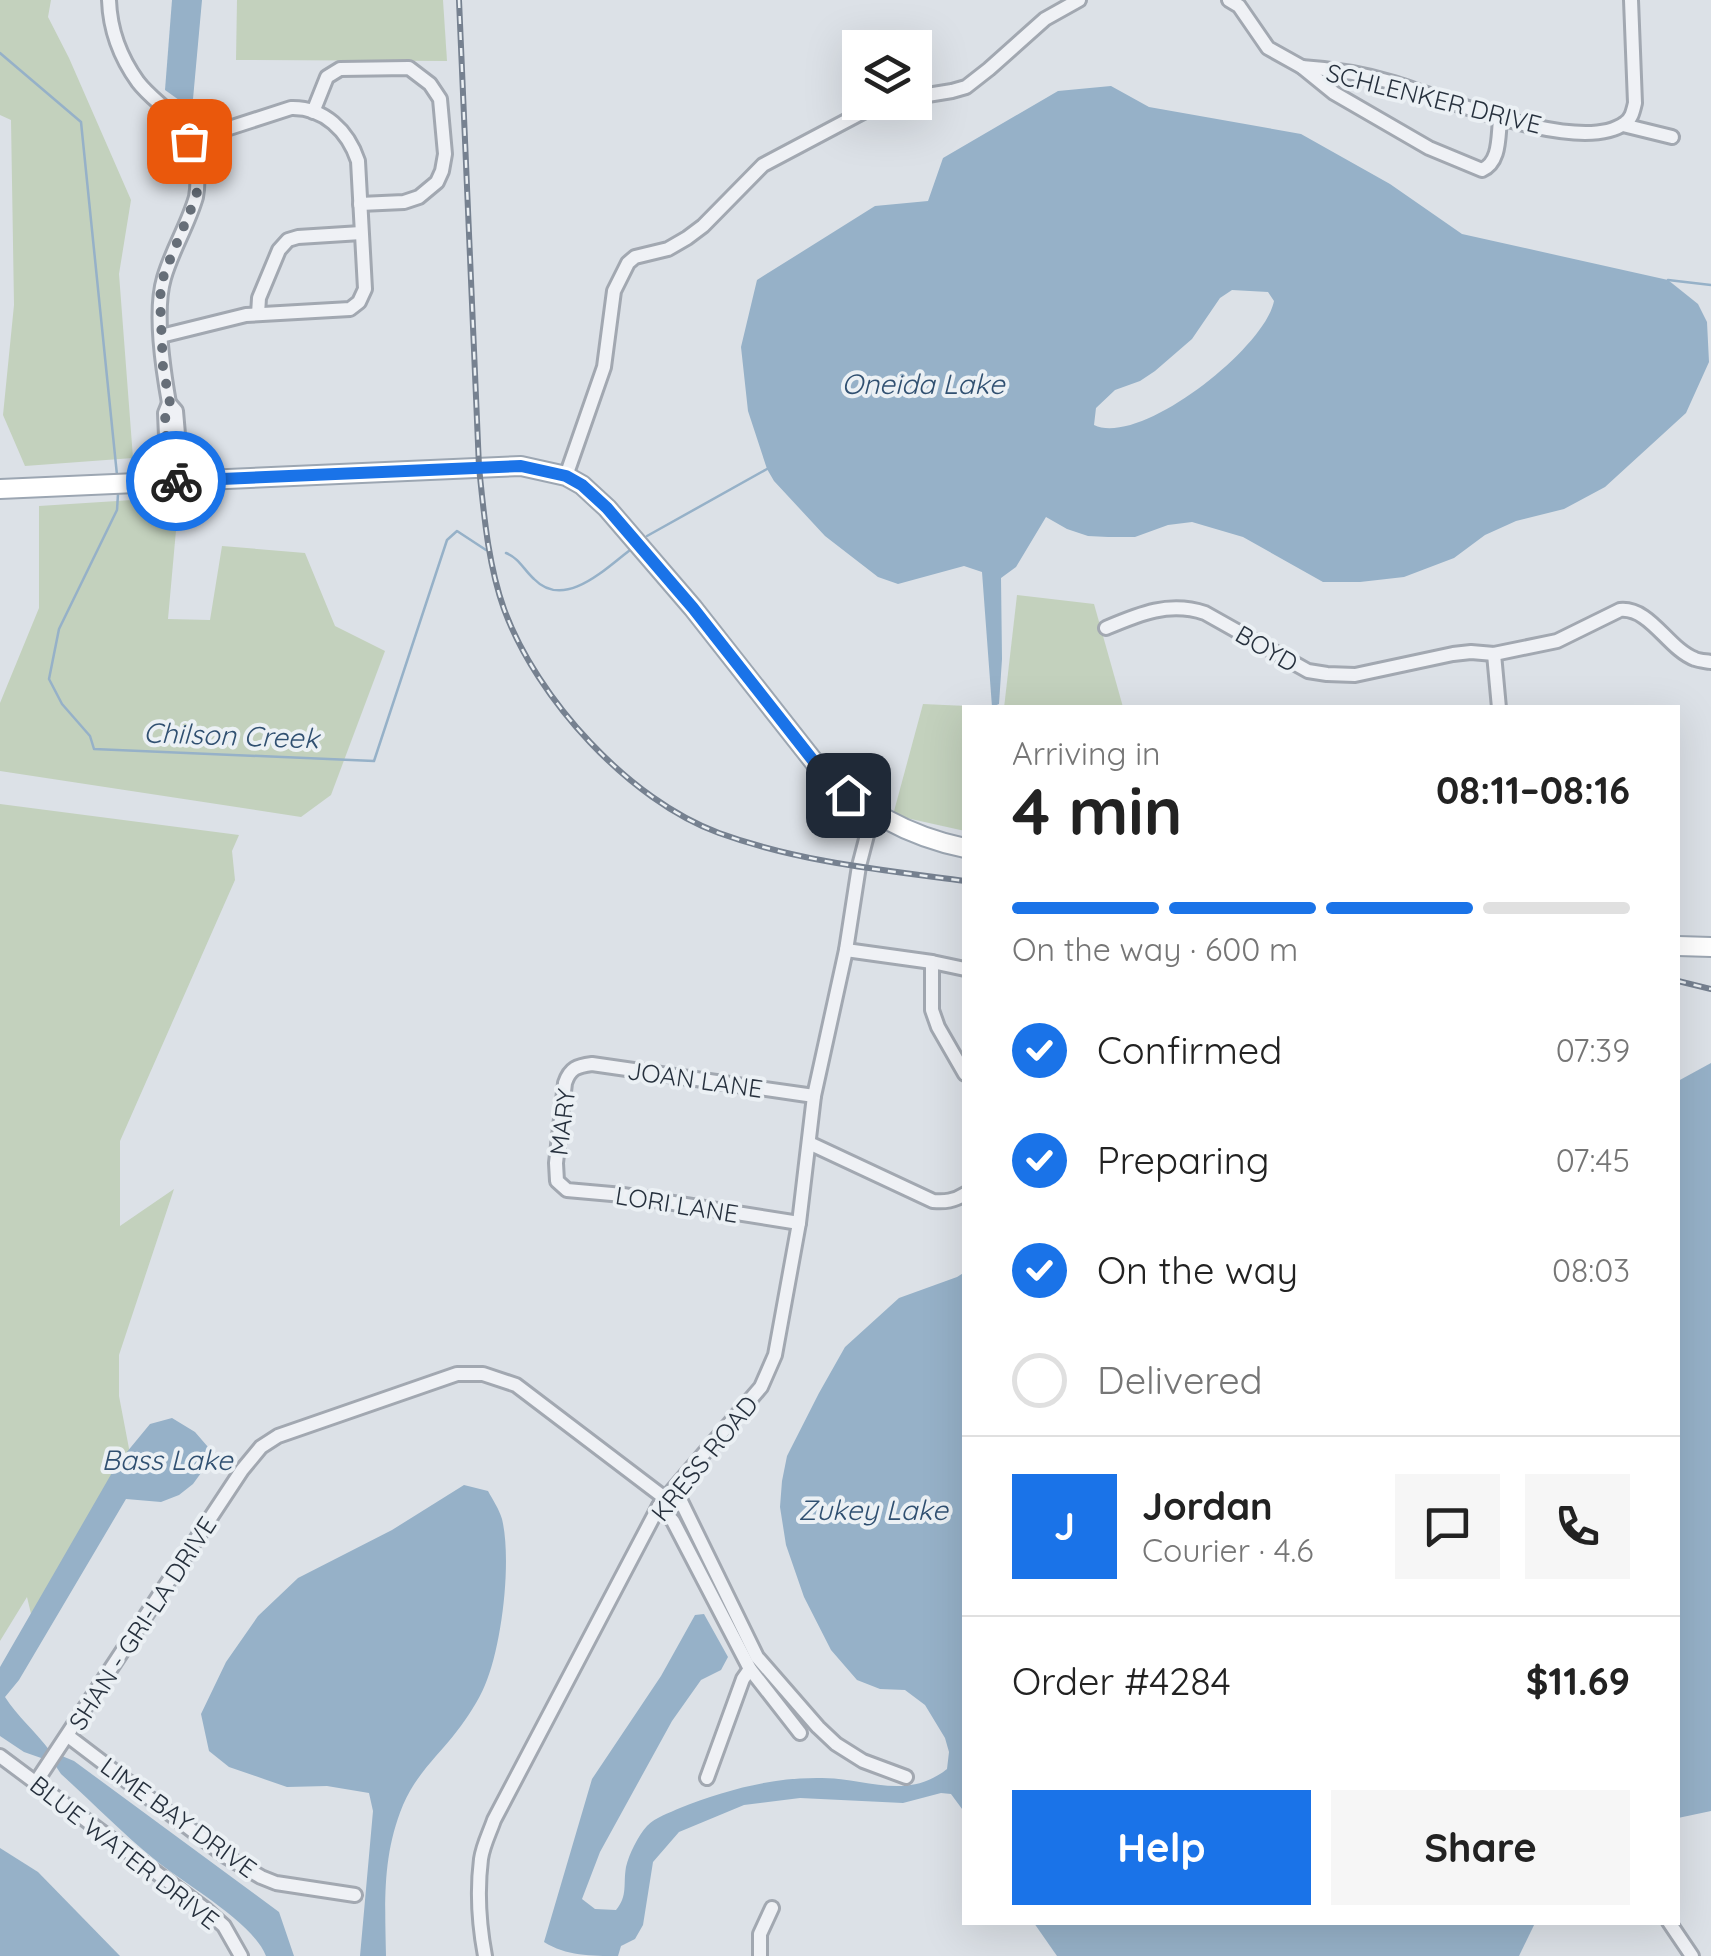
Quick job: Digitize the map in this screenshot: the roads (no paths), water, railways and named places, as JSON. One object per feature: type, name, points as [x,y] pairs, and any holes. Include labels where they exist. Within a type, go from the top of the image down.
[{"type":"main road","points":[[1,484],[175,481],[521,466],[566,476],[607,508],[693,608],[822,770],[848,795],[895,826],[962,847]]},
{"type":"main road","points":[[1680,946],[1711,947]]},
{"type":"street","points":[[110,0],[112,30],[128,66],[147,92],[175,118],[189,141],[196,166],[198,187],[193,208],[161,287],[163,368],[170,403],[165,413],[175,481]]},
{"type":"street","points":[[932,95],[966,86],[1045,19],[1079,0]]},
{"type":"street","points":[[1229,0],[1238,6],[1268,48],[1302,67],[1334,93],[1429,148],[1482,170],[1490,166],[1496,154],[1500,120]]},
{"type":"street","points":[[1623,124],[1635,103],[1631,0]]},
{"type":"street","name":"SCHLENKER DRIVE","points":[[1302,67],[1390,82],[1500,120],[1589,134],[1623,124],[1672,137]]},
{"type":"street","points":[[313,112],[326,78],[340,69],[409,68],[430,84],[440,99],[444,154],[437,182],[419,197],[404,202],[360,204]]},
{"type":"street","points":[[162,336],[258,314],[350,309],[364,289],[358,161],[353,146],[334,123],[313,112],[290,108],[189,141]]},
{"type":"street","points":[[566,476],[604,367],[614,291],[628,263],[687,238],[764,165],[848,120]]},
{"type":"street","points":[[258,314],[259,298],[283,244],[298,237],[362,233]]},
{"type":"street","name":"BOYD","points":[[1106,628],[1151,610],[1191,608],[1308,671],[1355,674],[1453,654],[1494,654],[1557,641],[1628,609],[1643,617],[1683,653],[1711,662]]},
{"type":"street","points":[[1494,654],[1499,705]]},
{"type":"street","name":"KRESS ROAD","points":[[485,1956],[480,1927],[482,1855],[494,1820],[667,1498],[762,1387],[775,1355],[800,1223],[814,1096],[873,812]]},
{"type":"street","points":[[846,950],[962,967]]},
{"type":"street","points":[[932,962],[932,1010],[962,1069]]},
{"type":"street","name":"JOAN LANE","points":[[576,1066],[592,1064],[814,1096]]},
{"type":"street","name":"MARY","points":[[557,1181],[564,1084],[576,1066]]},
{"type":"street","points":[[809,1143],[933,1201],[962,1196]]},
{"type":"street","name":"LORI LANE","points":[[557,1181],[567,1190],[800,1223]]},
{"type":"street","name":"SHAN - GRI-LA DRIVE","points":[[36,1782],[242,1470],[261,1447],[278,1436],[457,1374],[483,1374],[516,1384],[667,1498]]},
{"type":"street","points":[[667,1498],[673,1520],[750,1669],[800,1733]]},
{"type":"street","points":[[667,1498],[757,1657],[836,1744],[863,1761],[906,1777]]},
{"type":"street","points":[[707,1778],[750,1669]]},
{"type":"street","name":"LIME BAY DRIVE","points":[[68,1736],[260,1878],[356,1895]]},
{"type":"street","name":"BLUE WATER DRIVE","points":[[0,1756],[205,1909],[224,1926],[241,1956]]},
{"type":"street","points":[[760,1956],[760,1934],[772,1908]]},
{"type":"street","points":[[1671,1925],[1692,1956]]},
{"type":"water","points":[[172,0],[202,0],[193,99],[186,105],[165,90]]},
{"type":"water","name":"Oneida Lake","points":[[1111,86],[1149,107],[1301,134],[1390,184],[1462,234],[1668,280],[1698,304],[1707,322],[1709,362],[1686,413],[1605,487],[1564,509],[1516,521],[1485,535],[1454,558],[1404,577],[1323,582],[1243,537],[1192,522],[1168,525],[1135,537],[1108,537],[1088,536],[1046,517],[1016,567],[1001,578],[999,704],[992,705],[982,572],[964,566],[898,584],[878,577],[825,536],[767,469],[748,411],[741,347],[757,280],[875,206],[928,201],[943,158],[1058,91]],"holes":[[[1232,290],[1268,292],[1274,301],[1266,321],[1249,343],[1198,389],[1140,422],[1115,428],[1094,425],[1096,408],[1115,390],[1155,371],[1192,339],[1220,298]]]},
{"type":"water","points":[[1711,1063],[1711,1811],[1680,1818],[1680,1080]]},
{"type":"water","name":"Zukey Lake","points":[[962,1274],[962,1809],[951,1794],[941,1793],[903,1803],[800,1798],[744,1805],[679,1832],[653,1862],[643,1925],[635,1939],[621,1946],[618,1956],[570,1953],[552,1947],[544,1942],[592,1779],[661,1676],[695,1615],[704,1614],[728,1657],[721,1670],[701,1680],[672,1721],[600,1852],[582,1899],[595,1909],[616,1910],[624,1895],[627,1862],[640,1835],[654,1820],[680,1808],[767,1782],[822,1778],[901,1786],[932,1779],[947,1769],[949,1752],[945,1738],[925,1705],[905,1690],[880,1689],[857,1680],[831,1650],[804,1597],[786,1545],[780,1507],[787,1456],[845,1347],[899,1298]]},
{"type":"water","name":"Bass Lake","points":[[172,1418],[195,1432],[208,1447],[206,1466],[179,1495],[161,1502],[126,1499],[19,1680],[5,1697],[50,1751],[44,1759],[24,1752],[0,1736],[0,1667],[117,1464],[150,1424]]},
{"type":"water","points":[[464,1485],[488,1491],[502,1519],[506,1557],[504,1603],[496,1648],[476,1703],[415,1784],[396,1824],[386,1879],[386,1956],[360,1956],[373,1811],[369,1793],[327,1786],[287,1787],[229,1767],[209,1751],[201,1714],[226,1662],[258,1616],[298,1578],[392,1530]]},
{"type":"water","points":[[62,1756],[279,1912],[294,1956],[266,1956],[247,1930],[154,1859],[61,1774],[55,1765]]},
{"type":"water","points":[[0,1848],[38,1872],[120,1956],[0,1956]]},
{"type":"water","points":[[1035,1925],[1534,1925],[1519,1956],[1057,1956]]},
{"type":"waterway","name":"Chilson Creek","points":[[0,53],[81,122],[117,475]]},
{"type":"waterway","points":[[1668,280],[1711,285]]},
{"type":"waterway","name":"Chilson Creek","points":[[647,536],[767,469]]},
{"type":"waterway","name":"Chilson Creek","points":[[118,494],[117,510],[59,629],[49,679],[62,704],[90,736],[94,749],[374,761],[447,540],[457,531],[486,550]]},
{"type":"waterway","name":"Chilson Creek","points":[[506,553],[534,579],[558,590],[584,584],[630,550]]},
{"type":"railway","points":[[459,0],[479,467],[494,575],[519,643],[563,711],[590,742],[652,797],[685,818],[719,833],[780,851],[841,864],[962,881]]},
{"type":"railway","points":[[1680,981],[1711,989]]}]
